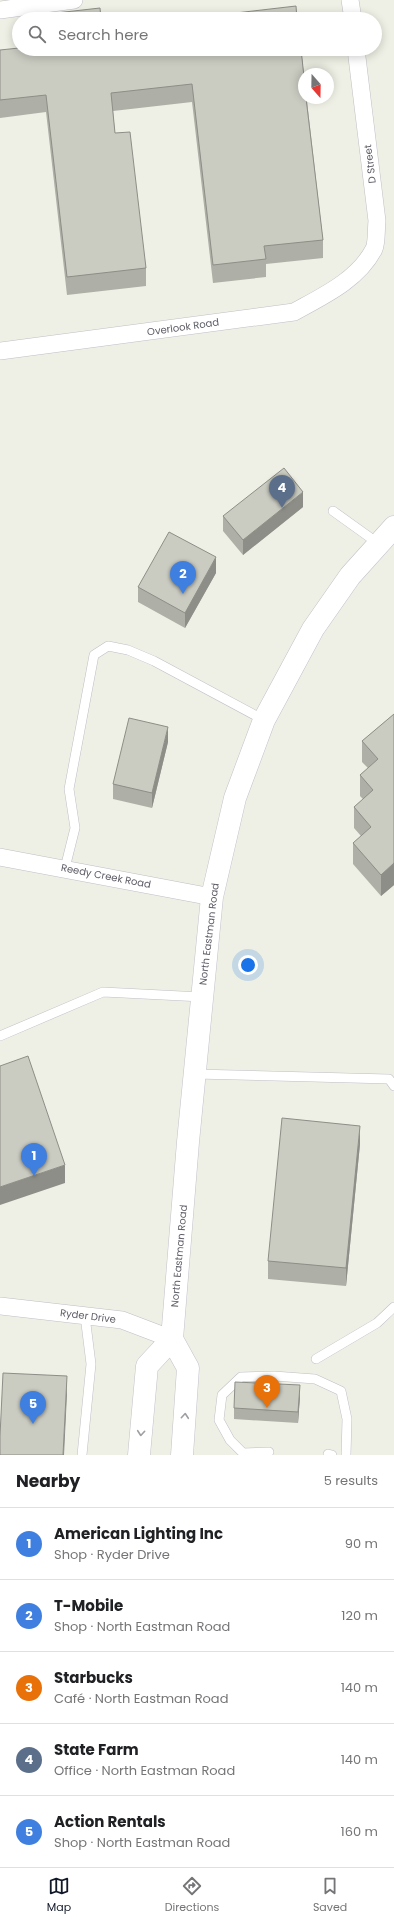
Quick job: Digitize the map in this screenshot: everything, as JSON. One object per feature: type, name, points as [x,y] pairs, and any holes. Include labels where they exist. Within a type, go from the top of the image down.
[{"type":"main road","name":"North Eastman Road","points":[[172,1339],[194,1074],[212,897],[235,798],[264,720],[313,629],[350,576],[394,527]]},
{"type":"main road","points":[[139,1455],[147,1366],[172,1339],[188,1368],[182,1455]]},
{"type":"street","points":[[4,6],[74,0]]},
{"type":"street","points":[[350,0],[352,12]]},
{"type":"street","name":"D Street","points":[[355,274],[374,248],[377,221],[357,56]]},
{"type":"street","name":"Overlook Road","points":[[0,352],[294,312],[327,294],[355,274]]},
{"type":"street","name":"Reedy Creek Road","points":[[0,857],[66,868],[212,897]]},
{"type":"street","name":"Ryder Drive","points":[[0,1306],[122,1320],[172,1339]]},
{"type":"lane","points":[[333,511],[379,544]]},
{"type":"lane","points":[[66,868],[75,828],[69,789],[94,655],[108,646],[128,650],[154,661],[264,720]]},
{"type":"lane","points":[[0,1036],[103,992],[202,997]]},
{"type":"lane","points":[[194,1074],[389,1079],[394,1086]]},
{"type":"lane","points":[[316,1359],[377,1323],[394,1307]]},
{"type":"lane","points":[[82,1455],[91,1364],[85,1316]]},
{"type":"lane","points":[[269,1452],[243,1453],[230,1440],[219,1420],[222,1395],[242,1377],[274,1376],[315,1380],[341,1391],[347,1419],[346,1455]]},
{"type":"lane","points":[[328,1454],[332,1455]]},
{"type":"building","points":[[296,6],[296,12],[244,12]]},
{"type":"building","points":[[100,8],[100,12],[65,12]]},
{"type":"building","points":[[12,49],[12,56],[302,56],[303,68],[298,68],[298,104],[307,104],[323,240],[264,246],[266,259],[213,265],[192,84],[111,93],[115,133],[130,132],[146,268],[67,277],[46,95],[0,100],[0,50]]},
{"type":"building","points":[[284,468],[303,492],[243,540],[223,516]]},
{"type":"building","points":[[169,532],[216,557],[185,613],[138,587]]},
{"type":"building","points":[[394,714],[394,863],[381,875],[353,843],[371,827],[354,807],[373,790],[360,775],[378,759],[362,741]]},
{"type":"building","points":[[129,718],[168,727],[152,793],[113,784]]},
{"type":"building","points":[[28,1056],[65,1165],[0,1187],[0,1066]]},
{"type":"building","points":[[282,1118],[360,1126],[346,1268],[268,1261]]},
{"type":"building","points":[[3,1373],[67,1376],[63,1455],[0,1455]]},
{"type":"building","points":[[235,1382],[300,1385],[298,1412],[234,1408]]},
{"type":"place","name":"State Farm","points":[[282,508]]},
{"type":"place","name":"T-Mobile","points":[[183,594]]},
{"type":"place","name":"American Lighting Inc","points":[[34,1176]]},
{"type":"place","name":"Starbucks","points":[[267,1408]]},
{"type":"place","name":"Action Rentals","points":[[33,1424]]}]
